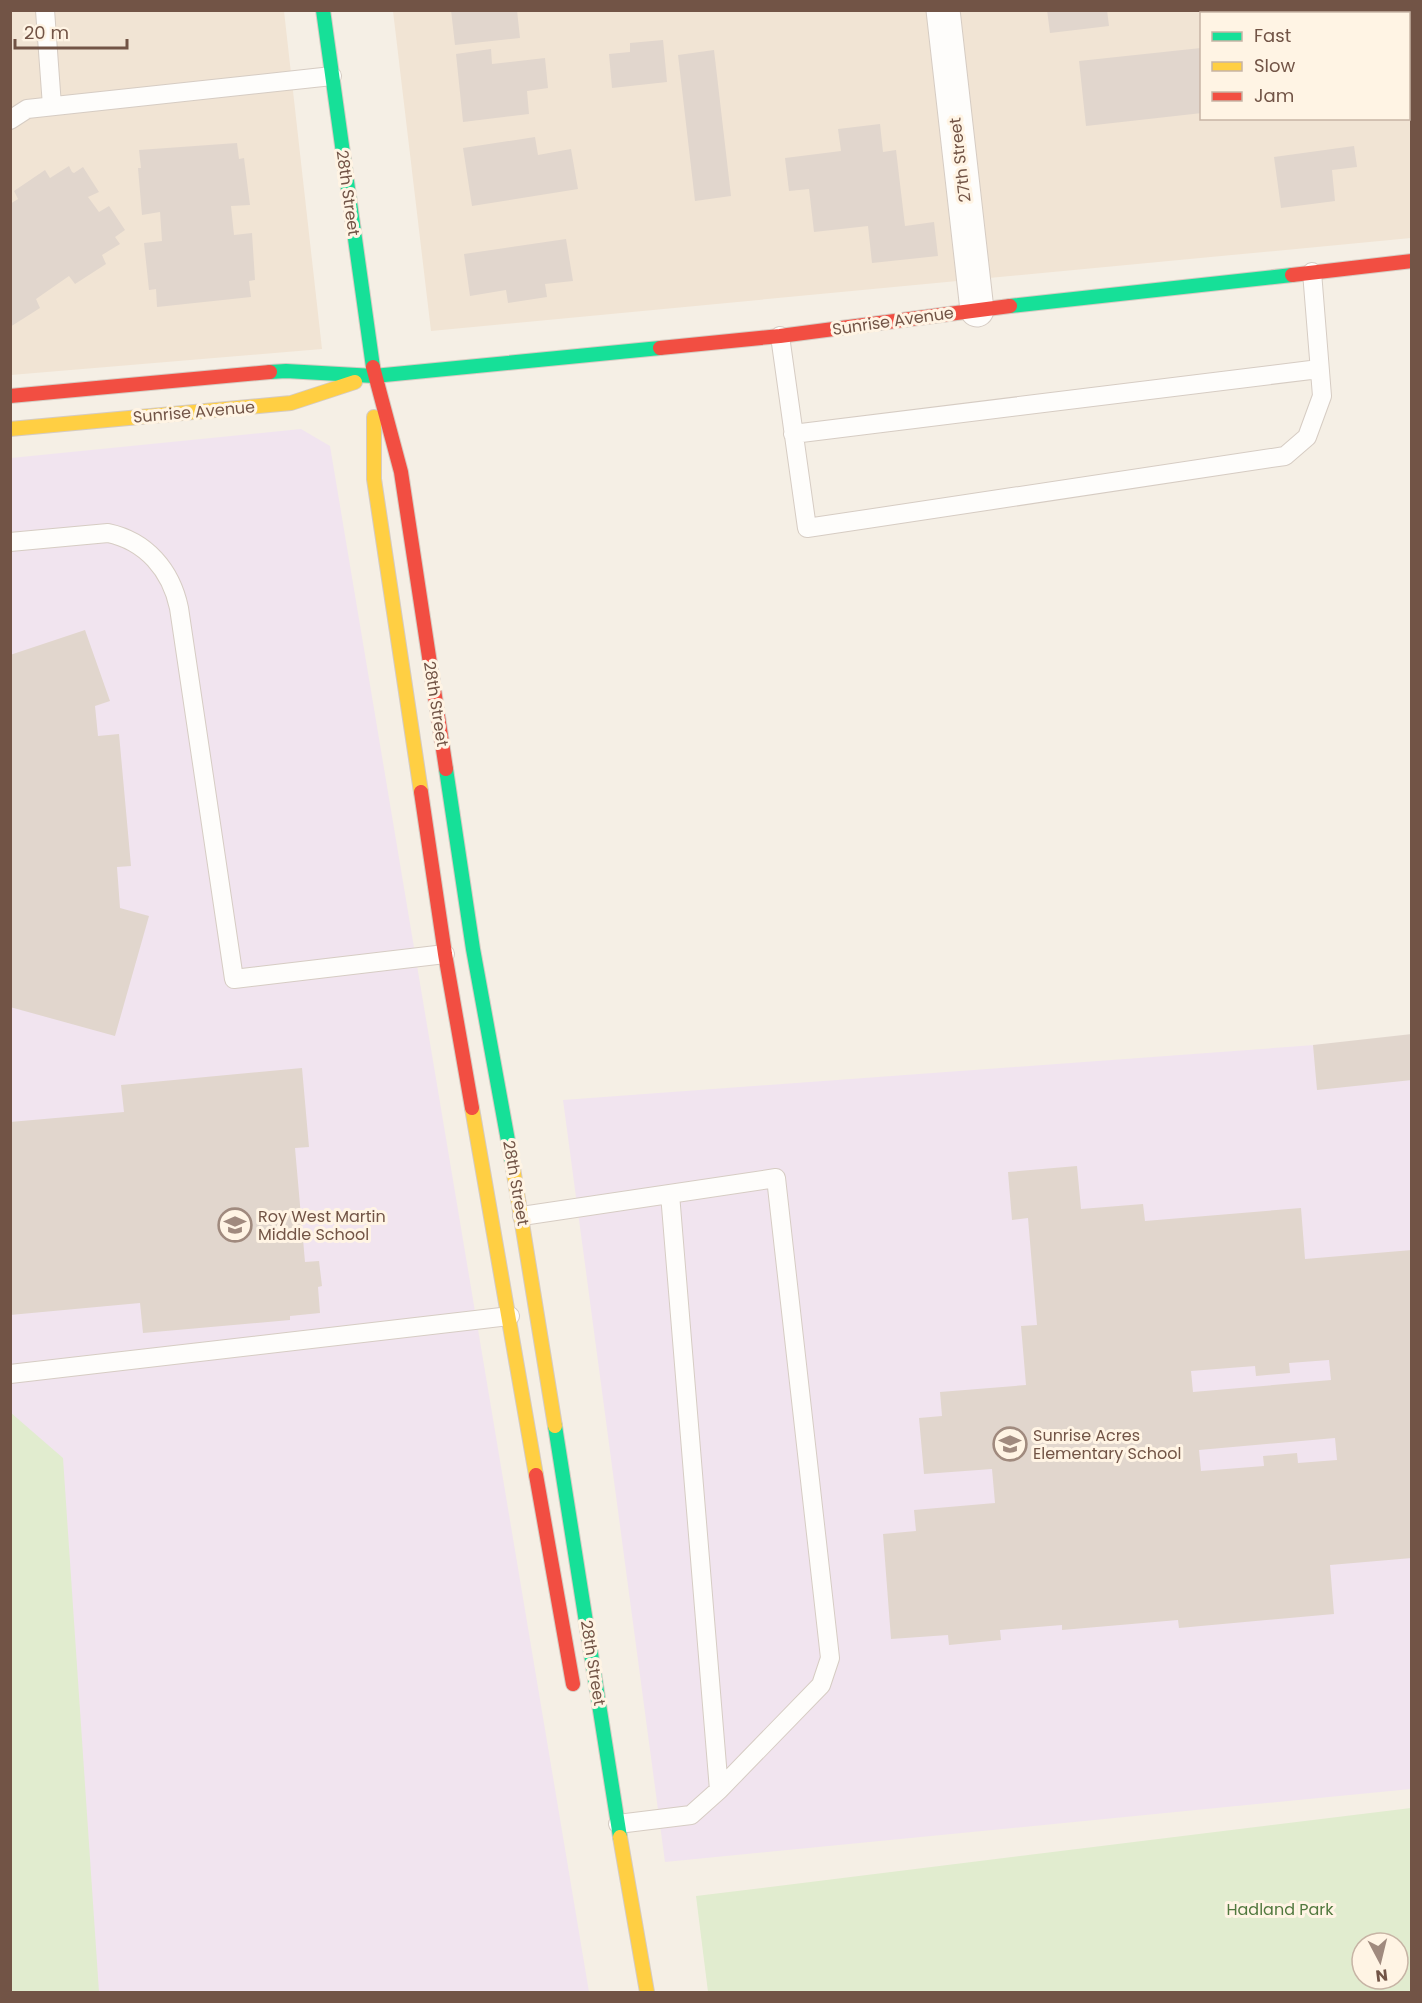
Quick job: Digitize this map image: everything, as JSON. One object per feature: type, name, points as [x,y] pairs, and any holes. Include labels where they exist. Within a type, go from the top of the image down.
[{"type":"street","name":"28th Street","points":[[323,10],[374,376],[400,472],[459,952],[510,1316],[576,1701]]},
{"type":"street","name":"27th Street","points":[[943,10],[977,310]]},
{"type":"street","name":"Sunrise Avenue","points":[[10,396],[286,371],[374,376],[780,336],[977,310],[1412,261]]},
{"type":"street","name":"28th Street","points":[[374,376],[374,479],[459,952],[522,1216],[618,1824],[647,1992]]},
{"type":"street","name":"Sunrise Avenue","points":[[10,429],[291,403],[374,376]]},
{"type":"lane","points":[[45,10],[52,106]]},
{"type":"lane","points":[[10,120],[27,109],[332,76]]},
{"type":"lane","points":[[780,336],[807,528],[1285,456],[1307,437],[1322,396],[1312,272]]},
{"type":"lane","points":[[793,434],[1319,369]]},
{"type":"lane","points":[[10,542],[108,533],[122,536],[140,545],[167,574],[175,591],[179,608],[234,979],[459,952]]},
{"type":"lane","points":[[522,1216],[776,1178],[830,1658],[821,1685],[719,1790],[691,1815],[618,1824]]},
{"type":"lane","points":[[670,1194],[719,1790]]},
{"type":"lane","points":[[10,1374],[510,1316]]},
{"type":"shaded area","points":[[11,11],[284,11],[322,349],[11,375]]},
{"type":"shaded area","points":[[393,11],[1411,11],[1411,238],[431,331]]},
{"type":"shaded area","name":"Roy West Martin Middle School","points":[[301,429],[330,446],[589,1992],[11,1992],[11,458]]},
{"type":"shaded area","name":"Sunrise Acres Elementary School","points":[[1411,1038],[1411,1789],[665,1862],[563,1100]]},
{"type":"green space","points":[[10,1412],[63,1458],[99,1992],[11,1992]]},
{"type":"green space","name":"Hadland Park","points":[[1411,1808],[1411,1992],[708,1992],[696,1896]]},
{"type":"building","points":[[451,10],[517,10],[520,38],[455,45]]},
{"type":"building","points":[[1047,10],[1107,10],[1109,26],[1050,33]]},
{"type":"building","points":[[1357,10],[1412,10],[1412,33],[1410,33],[1410,12],[1357,12]]},
{"type":"building","points":[[663,40],[667,82],[612,88],[609,54],[630,52],[630,43]]},
{"type":"building","points":[[1200,48],[1200,113],[1086,126],[1079,61]]},
{"type":"building","points":[[491,49],[492,64],[545,58],[548,88],[527,91],[529,114],[463,122],[456,54]]},
{"type":"building","points":[[714,50],[731,196],[695,201],[678,55]]},
{"type":"building","points":[[880,124],[883,152],[896,150],[905,226],[934,222],[938,256],[872,263],[868,226],[814,232],[809,189],[789,191],[785,158],[841,151],[838,129]]},
{"type":"building","points":[[535,137],[538,155],[571,149],[578,189],[472,206],[463,148]]},
{"type":"building","points":[[237,143],[239,159],[244,158],[250,205],[231,206],[234,235],[252,233],[255,280],[249,281],[251,297],[157,307],[156,289],[149,290],[144,243],[162,241],[160,212],[142,215],[138,168],[141,168],[139,150]]},
{"type":"building","points":[[1354,146],[1357,167],[1332,170],[1335,201],[1281,208],[1274,157]]},
{"type":"building","points":[[69,166],[74,173],[83,167],[99,192],[88,197],[99,212],[109,206],[125,230],[115,237],[120,244],[102,255],[106,264],[75,284],[69,276],[36,299],[40,308],[10,327],[10,204],[18,199],[14,191],[45,170],[50,178]]},
{"type":"building","points":[[566,239],[573,281],[545,284],[547,297],[508,303],[506,290],[470,296],[464,254]]},
{"type":"building","points":[[85,630],[110,701],[95,706],[98,736],[119,734],[131,866],[117,867],[120,908],[149,916],[115,1036],[10,1007],[10,655]]},
{"type":"building","points":[[1412,1034],[1412,1080],[1317,1090],[1313,1045]]},
{"type":"building","points":[[302,1068],[309,1147],[295,1148],[305,1262],[319,1261],[322,1286],[318,1287],[320,1313],[290,1316],[290,1320],[143,1333],[140,1303],[10,1315],[10,1122],[124,1112],[121,1085]]},
{"type":"building","points":[[1077,1166],[1081,1209],[1143,1204],[1145,1221],[1301,1208],[1305,1259],[1412,1250],[1412,1558],[1330,1565],[1334,1614],[1179,1628],[1178,1620],[1062,1630],[1062,1625],[1000,1630],[1001,1640],[949,1645],[948,1635],[891,1639],[883,1534],[916,1531],[914,1510],[995,1503],[992,1469],[924,1474],[919,1418],[942,1416],[940,1392],[1026,1385],[1021,1326],[1037,1325],[1028,1218],[1012,1220],[1008,1172]],"holes":[[[1329,1360],[1331,1380],[1193,1392],[1191,1371],[1255,1366],[1256,1376],[1290,1373],[1289,1363]],[[1335,1438],[1337,1460],[1298,1463],[1297,1453],[1263,1456],[1264,1466],[1201,1471],[1199,1450]]]},
{"type":"traffic: fast","points":[[323,10],[373,367]]},
{"type":"traffic: fast","points":[[1010,306],[1292,275]]},
{"type":"traffic: fast","points":[[270,372],[374,376],[660,348]]},
{"type":"traffic: fast","points":[[446,769],[473,949],[513,1168]]},
{"type":"traffic: fast","points":[[555,1426],[620,1837]]},
{"type":"traffic: slow","points":[[10,429],[291,403],[355,382]]},
{"type":"traffic: slow","points":[[374,417],[374,479],[421,792]]},
{"type":"traffic: slow","points":[[472,1108],[536,1475]]},
{"type":"traffic: slow","points":[[513,1168],[555,1426]]},
{"type":"traffic: slow","points":[[620,1837],[647,1992]]},
{"type":"traffic: jam","points":[[1292,275],[1412,261]]},
{"type":"traffic: jam","points":[[660,348],[780,336],[1010,306]]},
{"type":"traffic: jam","points":[[373,367],[401,472],[446,769]]},
{"type":"traffic: jam","points":[[10,396],[270,372]]},
{"type":"traffic: jam","points":[[421,792],[445,954],[472,1108]]},
{"type":"traffic: jam","points":[[536,1475],[573,1684]]},
{"type":"place","name":"Roy West Martin Middle School","points":[[235,1225]]},
{"type":"place","name":"Sunrise Acres Elementary School","points":[[1010,1444]]}]
